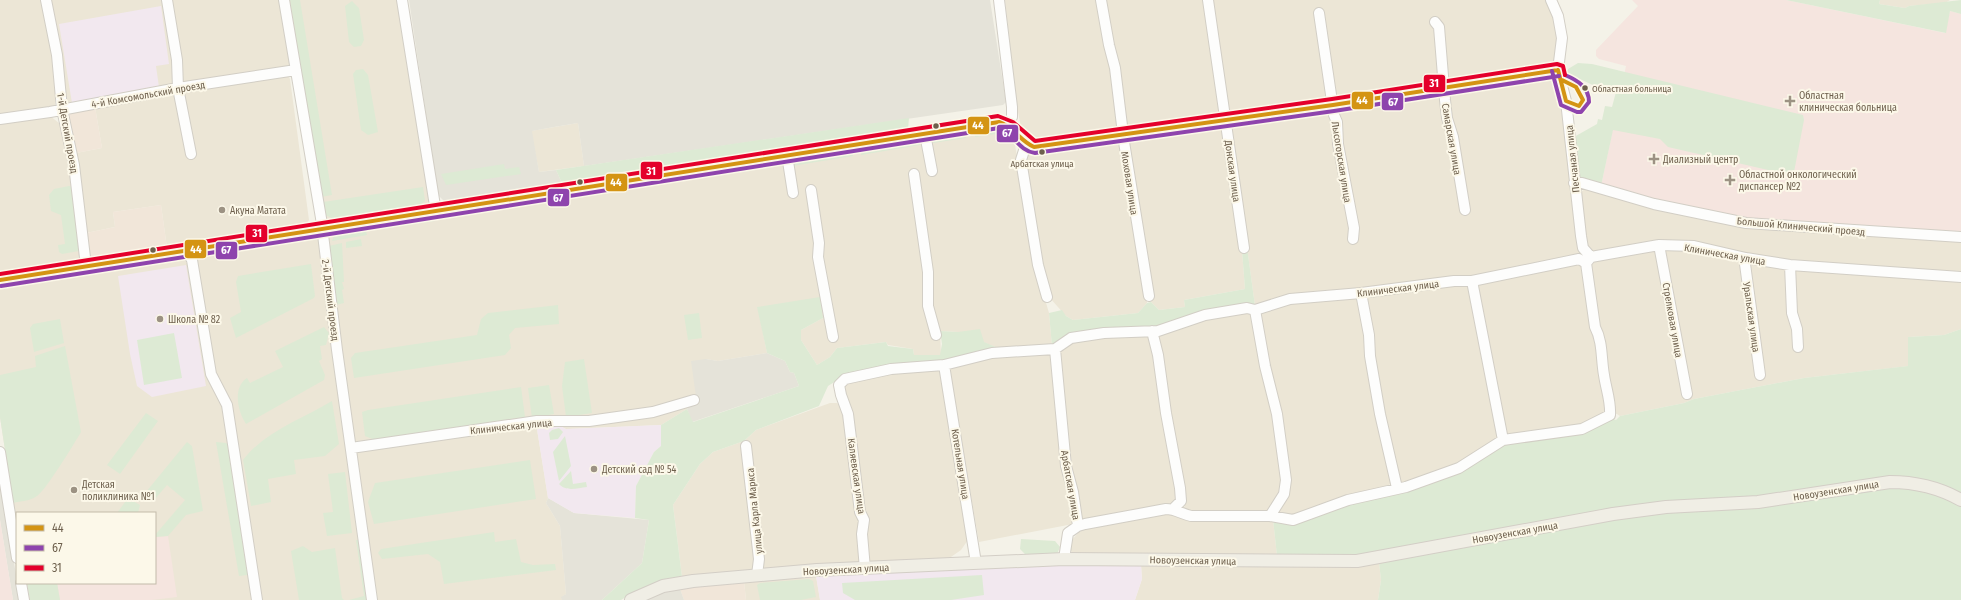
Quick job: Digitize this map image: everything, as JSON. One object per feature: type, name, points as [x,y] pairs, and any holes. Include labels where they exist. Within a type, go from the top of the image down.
[{"type":"main road","name":"Новоузенская улица","points":[[631,600],[663,586],[693,581],[757,575],[1064,558],[1357,561],[1613,514],[1666,508],[1758,502],[1890,482],[1911,482],[1932,487],[1961,500]]},
{"type":"street","name":"1-й Детский проезд","points":[[46,0],[57,55],[62,109],[74,165],[86,266]]},
{"type":"street","points":[[167,0],[177,60],[178,88],[191,154]]},
{"type":"street","name":"2-й Детский проезд","points":[[284,0],[323,229],[372,600]]},
{"type":"street","points":[[402,0],[436,212]]},
{"type":"street","points":[[999,0],[1012,108],[1012,117],[1007,124]]},
{"type":"street","name":"Моховая улица","points":[[1101,0],[1108,45],[1115,68],[1123,135],[1148,296]]},
{"type":"street","name":"Донская улица","points":[[1208,0],[1244,248]]},
{"type":"street","name":"Песчаная улица","points":[[1551,0],[1558,16],[1562,38],[1558,70],[1565,91],[1574,183],[1585,260]]},
{"type":"street","name":"Лысогорская улица","points":[[1319,13],[1354,228],[1353,239]]},
{"type":"street","name":"Самарская улица","points":[[1435,22],[1438,27],[1447,118],[1453,137],[1464,210]]},
{"type":"street","name":"4-й Комсомольский проезд","points":[[0,119],[178,88],[296,70]]},
{"type":"street","points":[[0,280],[999,122],[1007,124],[1026,144],[1034,147],[1333,105],[1558,70]]},
{"type":"street","points":[[925,134],[932,171]]},
{"type":"street","points":[[1026,144],[1021,160],[1038,265],[1047,297]]},
{"type":"street","points":[[787,155],[793,193]]},
{"type":"street","points":[[914,174],[928,272],[928,306],[936,335]]},
{"type":"street","name":"Большой Клинический проезд","points":[[1574,183],[1582,183],[1654,204],[1746,223],[1961,237]]},
{"type":"street","points":[[811,190],[819,243],[818,257],[833,337]]},
{"type":"street","name":"Клиническая улица","points":[[1055,349],[1071,338],[1104,333],[1152,332],[1205,315],[1247,308],[1255,310],[1290,299],[1361,293],[1454,281],[1472,281],[1659,245],[1694,246],[1746,258],[1790,265],[1961,277]]},
{"type":"street","name":"Стрелковая улица","points":[[1659,245],[1688,394]]},
{"type":"street","points":[[186,250],[192,260],[211,374],[227,405],[257,600]]},
{"type":"street","name":"Уральская улица","points":[[1746,258],[1745,264],[1760,375]]},
{"type":"street","points":[[1064,558],[1068,533],[1078,526],[1166,509],[1174,509],[1180,513],[1191,516],[1270,516],[1292,520],[1348,500],[1397,488],[1459,468],[1503,440],[1582,428],[1610,415],[1611,403],[1605,381],[1599,334],[1595,327],[1585,260]]},
{"type":"street","points":[[1790,265],[1792,313],[1797,329],[1798,347]]},
{"type":"street","points":[[1472,281],[1503,440]]},
{"type":"street","points":[[1361,293],[1369,335],[1370,356],[1380,414],[1397,488]]},
{"type":"street","points":[[1255,310],[1265,366],[1276,414],[1286,480],[1284,494],[1270,516]]},
{"type":"street","points":[[1152,332],[1158,355],[1166,412],[1180,488],[1181,501],[1174,509]]},
{"type":"street","points":[[944,365],[992,353],[1055,349]]},
{"type":"street","name":"Арбатская улица","points":[[1055,349],[1066,466],[1073,492],[1078,526]]},
{"type":"street","name":"Каляевская улица","points":[[865,569],[862,534],[864,520],[860,512],[848,414],[840,395],[839,385],[845,379],[891,369],[944,365]]},
{"type":"street","name":"Котельная улица","points":[[944,365],[976,563]]},
{"type":"street","name":"Клиническая улица","points":[[351,448],[537,421],[589,421],[653,412],[694,400]]},
{"type":"street","name":"улица Карла Маркса","points":[[746,446],[759,559],[757,575]]},
{"type":"street","points":[[0,452],[16,552]]},
{"type":"street","points":[[21,584],[24,600]]},
{"type":"shaded area","points":[[0,0],[44,0],[55,56],[55,106],[0,116]]},
{"type":"shaded area","points":[[49,0],[163,0],[172,64],[173,86],[65,105]]},
{"type":"shaded area","points":[[171,0],[280,0],[290,68],[182,86]]},
{"type":"shaded area","points":[[288,0],[398,0],[430,199],[425,207],[332,222],[326,219]]},
{"type":"shaded area","points":[[409,0],[990,0],[1006,102],[1003,105],[584,166],[578,123],[554,127],[532,131],[539,172],[556,170],[561,181],[564,183],[444,201],[438,195]]},
{"type":"shaded area","points":[[1005,0],[1098,0],[1112,68],[1119,127],[1117,130],[1114,132],[1034,143],[1024,136],[1017,107]]},
{"type":"shaded area","points":[[1105,0],[1205,0],[1220,114],[1217,117],[1128,128],[1125,124]]},
{"type":"shaded area","points":[[1211,0],[1548,0],[1555,17],[1558,38],[1557,56],[1552,64],[1546,68],[1230,115]]},
{"type":"shaded area","name":"Областная клиническая больница","points":[[1632,0],[1786,0],[1945,33],[1950,11],[1961,14],[1961,235],[1747,221],[1652,201],[1601,186],[1626,66],[1599,59],[1596,56],[1596,50],[1638,6]]},
{"type":"shaded area","points":[[1880,0],[1950,0],[1945,3],[1909,6],[1905,8],[1879,4]]},
{"type":"shaded area","points":[[161,6],[169,64],[156,66],[159,87],[72,103],[59,24]]},
{"type":"shaded area","points":[[288,76],[290,79],[309,220],[305,227],[167,248],[161,205],[113,212],[115,227],[86,233],[76,153],[102,148],[95,107]]},
{"type":"shaded area","points":[[1550,78],[1556,81],[1558,88],[1581,250],[1578,255],[1531,268],[1255,306],[1231,131],[1234,124],[1326,111],[1331,114],[1354,243],[1338,111],[1344,108],[1436,94],[1440,96],[1449,117],[1449,94],[1454,91]]},
{"type":"shaded area","points":[[95,107],[102,148],[76,153],[68,113]]},
{"type":"shaded area","points":[[50,116],[59,123],[64,131],[72,165],[80,258],[77,261],[0,274],[0,123]]},
{"type":"shaded area","points":[[578,123],[584,166],[539,172],[531,131]]},
{"type":"shaded area","points":[[1218,126],[1222,129],[1242,251],[1245,289],[1184,300],[1185,307],[1159,310],[1151,302],[1129,142],[1132,140]]},
{"type":"shaded area","points":[[1000,128],[1014,139],[1035,265],[1049,313],[1052,346],[1003,350],[958,332],[940,331],[941,355],[914,355],[913,349],[888,345],[886,342],[837,348],[830,357],[817,365],[801,340],[801,330],[823,318],[758,307],[767,353],[718,361],[706,359],[696,397],[687,409],[661,425],[566,429],[558,425],[537,429],[548,498],[546,503],[560,526],[566,594],[562,597],[562,600],[376,600],[362,517],[328,241],[330,236],[333,234],[365,229],[379,225],[852,149]]},
{"type":"shaded area","points":[[1114,142],[1122,149],[1147,286],[1147,303],[1138,313],[1073,320],[1066,316],[1049,297],[1041,265],[1024,161],[1027,155],[1032,152]]},
{"type":"shaded area","points":[[1588,188],[1961,241],[1961,275],[1789,263],[1694,243],[1592,252],[1587,246],[1580,195],[1582,191]]},
{"type":"shaded area","points":[[161,205],[167,248],[94,259],[90,257],[86,233],[115,227],[113,212]]},
{"type":"shaded area","points":[[316,235],[320,238],[370,600],[30,600],[27,584],[156,584],[156,512],[16,512],[16,522],[0,417],[0,283]]},
{"type":"shaded area","points":[[1659,248],[1692,248],[1740,259],[1961,280],[1961,329],[1944,335],[1908,337],[1909,366],[1804,378],[1694,399],[1684,403],[1620,416],[1612,411],[1590,262]]},
{"type":"shaded area","points":[[1576,262],[1583,266],[1608,410],[1582,426],[1507,436],[1475,292],[1478,286],[1483,282]]},
{"type":"shaded area","name":"Школа № 82","points":[[186,265],[206,386],[152,397],[137,386],[130,354],[118,276]]},
{"type":"shaded area","points":[[1454,283],[1469,285],[1498,437],[1458,464],[1402,483],[1399,480],[1382,413],[1365,302],[1367,296]]},
{"type":"shaded area","points":[[1357,298],[1392,479],[1387,487],[1294,517],[1273,513],[1285,495],[1261,312],[1290,301]]},
{"type":"shaded area","points":[[1250,311],[1274,415],[1284,482],[1281,493],[1269,513],[1191,514],[1183,508],[1185,506],[1158,334],[1205,317]]},
{"type":"shaded area","points":[[1148,334],[1150,338],[1178,497],[1176,504],[1085,521],[1081,519],[1069,466],[1059,353],[1071,341],[1103,335]]},
{"type":"shaded area","points":[[767,353],[785,361],[790,372],[794,373],[799,386],[692,422],[687,409],[696,397],[691,361],[706,359],[718,361]]},
{"type":"shaded area","points":[[1053,353],[1075,520],[1073,524],[979,542],[949,368],[992,357]]},
{"type":"shaded area","points":[[942,369],[970,537],[961,550],[948,559],[871,564],[868,561],[863,510],[844,384],[891,371]]},
{"type":"shaded area","points":[[830,403],[837,403],[842,407],[861,521],[860,561],[857,564],[682,577],[673,505],[700,464],[713,452],[744,441],[756,430]]},
{"type":"shaded area","name":"Детский сад № 54","points":[[558,425],[566,429],[661,425],[661,446],[654,452],[636,486],[635,518],[574,513],[548,498],[537,429]]},
{"type":"shaded area","points":[[0,478],[5,516],[16,574],[16,584],[18,584],[21,600],[13,600],[0,520]]},
{"type":"shaded area","points":[[548,498],[574,513],[649,520],[642,563],[602,600],[562,600],[561,597],[566,594],[560,526],[546,503]]},
{"type":"shaded area","points":[[1160,513],[1273,519],[1277,556],[1072,553],[1071,541],[1079,532],[1088,527]]},
{"type":"shaded area","points":[[0,520],[13,600],[0,600]]},
{"type":"shaded area","points":[[168,536],[177,597],[152,600],[60,600],[57,584],[156,584],[156,537]]},
{"type":"shaded area","points":[[1379,562],[1381,580],[1378,600],[1135,600],[1142,579],[1141,565],[1341,567]]},
{"type":"shaded area","points":[[1065,565],[1141,565],[1142,579],[1135,600],[820,600],[816,576]]},
{"type":"shaded area","points":[[816,576],[820,600],[746,600],[744,581]]},
{"type":"shaded area","points":[[744,581],[746,600],[684,600],[680,589]]},
{"type":"shaded area","points":[[680,589],[684,600],[640,600],[664,592]]},
{"type":"green space","points":[[290,0],[300,0],[332,195],[321,197]]},
{"type":"green space","points":[[1786,0],[1880,0],[1879,4],[1905,8],[1909,6],[1961,0],[1961,14],[1950,11],[1946,33]]},
{"type":"green space","points":[[352,1],[359,8],[364,40],[361,46],[354,47],[349,42],[345,6]]},
{"type":"green space","points":[[1578,63],[1592,64],[1803,115],[1804,120],[1793,174],[1786,174],[1668,147],[1660,139],[1613,130],[1601,186],[1581,179],[1578,174],[1574,137],[1597,124],[1598,119],[1602,120],[1605,106],[1612,107],[1616,92],[1601,89],[1580,79],[1570,81],[1566,75],[1568,69]]},
{"type":"green space","points":[[363,69],[368,75],[378,132],[368,135],[361,130],[353,74],[356,70]]},
{"type":"green space","points":[[909,118],[908,129],[904,131],[564,183],[561,181],[556,170]]},
{"type":"green space","points":[[1001,129],[1003,133],[975,137],[975,132]]},
{"type":"green space","points":[[966,132],[966,138],[933,143],[932,137]]},
{"type":"green space","points":[[919,140],[920,145],[861,155],[861,149]]},
{"type":"green space","points":[[852,152],[853,156],[792,166],[794,161]]},
{"type":"green space","points":[[773,162],[786,165],[710,177],[715,171]]},
{"type":"green space","points":[[504,164],[505,169],[519,167],[521,174],[446,185],[441,174]]},
{"type":"green space","points":[[689,174],[690,179],[496,210],[495,204]]},
{"type":"green space","points":[[69,186],[73,187],[79,251],[62,254],[59,252],[58,245],[65,244],[61,215],[51,211],[49,195],[54,189]]},
{"type":"green space","points":[[423,187],[425,201],[419,206],[334,219],[325,215],[323,202]]},
{"type":"green space","points":[[435,217],[435,221],[383,229],[383,224]]},
{"type":"green space","points":[[366,231],[367,235],[332,241],[334,236]]},
{"type":"green space","points":[[361,239],[362,246],[346,248],[346,242]]},
{"type":"green space","points":[[342,243],[344,282],[342,282],[344,289],[342,290],[344,303],[336,305],[329,246]]},
{"type":"green space","points":[[1247,247],[1255,306],[1154,329],[1052,346],[1049,313],[1062,310],[1066,316],[1073,320],[1138,313],[1147,303],[1151,302],[1159,310],[1185,307],[1184,300],[1245,289],[1242,251]]},
{"type":"green space","points":[[311,264],[314,298],[236,338],[230,318],[241,312],[236,282],[238,276]]},
{"type":"green space","points":[[820,297],[823,318],[801,330],[801,340],[817,365],[830,357],[837,348],[886,342],[888,346],[913,349],[914,355],[940,355],[942,344],[940,331],[958,332],[980,329],[984,342],[1003,350],[939,363],[844,376],[828,386],[819,406],[756,430],[744,441],[713,452],[700,464],[673,505],[682,577],[649,585],[621,600],[602,600],[642,563],[649,520],[635,518],[636,486],[654,452],[661,446],[661,425],[687,409],[693,422],[799,386],[794,373],[790,372],[785,361],[767,353],[757,307]]},
{"type":"green space","points":[[558,305],[559,324],[515,328],[509,335],[511,348],[505,355],[354,378],[351,358],[355,353],[477,335],[481,319],[488,313]]},
{"type":"green space","points":[[699,313],[702,338],[688,340],[684,315]]},
{"type":"green space","points":[[60,319],[64,343],[34,352],[30,328],[33,324]]},
{"type":"green space","points":[[324,327],[329,333],[326,345],[320,346],[322,359],[319,361],[325,375],[324,380],[246,424],[239,407],[238,400],[239,388],[242,382],[247,378],[250,383],[283,367],[275,351]]},
{"type":"green space","points":[[1961,329],[1961,494],[1943,486],[1919,479],[1891,477],[1758,497],[1634,505],[1358,556],[1277,556],[1273,519],[1283,522],[1299,523],[1359,500],[1407,490],[1507,442],[1610,418],[1616,420],[1620,416],[1684,403],[1694,399],[1804,378],[1908,366],[1908,337],[1944,335]]},
{"type":"green space","points":[[174,333],[182,378],[144,385],[137,340]]},
{"type":"green space","points":[[65,346],[81,432],[60,466],[41,492],[31,499],[13,503],[0,417],[0,375],[36,367],[35,356]]},
{"type":"green space","points":[[584,359],[592,413],[566,417],[562,386],[565,362]]},
{"type":"green space","points":[[549,385],[554,414],[532,418],[528,388]]},
{"type":"green space","points":[[521,387],[525,417],[375,440],[365,436],[362,412],[368,410]]},
{"type":"green space","points":[[332,401],[339,444],[325,456],[294,460],[296,474],[268,479],[271,502],[251,506],[243,460],[252,450],[272,434]]},
{"type":"green space","points":[[146,413],[158,421],[120,474],[107,465]]},
{"type":"green space","points":[[559,428],[563,432],[558,439],[550,440],[549,433],[552,430]]},
{"type":"green space","points":[[565,436],[571,466],[559,481],[553,452]]},
{"type":"green space","points":[[187,442],[192,446],[203,511],[186,515],[168,536],[156,537],[156,534],[185,500],[167,485],[155,499],[146,492]]},
{"type":"green space","points":[[216,442],[226,443],[229,446],[250,572],[247,575],[239,576]]},
{"type":"green space","points":[[530,460],[536,499],[374,524],[368,502],[375,483]]},
{"type":"green space","points":[[571,471],[573,484],[586,482],[587,487],[568,489],[559,484]]},
{"type":"green space","points":[[345,472],[352,533],[327,536],[323,513],[333,512],[328,474]]},
{"type":"green space","points":[[1891,487],[1910,488],[1927,492],[1961,505],[1961,600],[1378,600],[1381,580],[1379,562],[1614,518]]},
{"type":"green space","points":[[128,498],[140,505],[138,512],[118,512]]},
{"type":"green space","points":[[494,532],[495,542],[516,539],[521,562],[533,565],[555,564],[556,570],[444,584],[440,562],[428,554],[382,559],[378,553],[381,549]]},
{"type":"green space","points":[[1021,539],[1055,541],[1060,547],[1057,554],[1026,555],[1020,549]]},
{"type":"green space","points":[[356,540],[361,540],[370,600],[349,600],[364,596]]},
{"type":"green space","points":[[303,546],[312,552],[335,548],[342,598],[344,600],[299,600],[291,551]]},
{"type":"green space","points":[[982,575],[984,595],[951,600],[855,600],[843,593],[842,583]]},
{"type":"green space","points":[[809,579],[813,581],[816,597],[801,600],[760,600],[757,585],[760,583]]},
{"type":"green space","points":[[27,584],[57,584],[60,600],[30,600]]},
{"type":"transit line","name":"31","points":[[0,274],[998,116],[1013,122],[1035,141],[1332,99],[1557,64],[1563,66],[1565,75]]},
{"type":"transit line","name":"44","points":[[1558,70],[1566,101],[1579,106],[1583,100],[1576,87],[1562,80]]},
{"type":"transit line","name":"44","points":[[0,280],[999,122],[1009,127],[1034,147],[1333,105],[1558,70]]},
{"type":"transit line","name":"67","points":[[1552,71],[1561,105],[1577,112],[1581,112],[1589,102],[1587,92],[1582,85],[1565,75]]},
{"type":"transit line","name":"67","points":[[1,286],[999,128],[1004,130],[1020,146],[1029,152],[1035,153],[1334,111],[1559,76]]},
{"type":"place","name":"Областная больница","points":[[1585,88]]},
{"type":"place","name":"Областная клиническая больница","points":[[1790,101]]},
{"type":"place","name":"Арбатская улица","points":[[1042,152]]},
{"type":"place","name":"Диализный центр","points":[[1654,159]]},
{"type":"place","name":"Областной онкологический диспансер №2","points":[[1730,180]]},
{"type":"place","name":"Акуна Матата","points":[[222,210]]},
{"type":"place","name":"Школа № 82","points":[[160,319]]},
{"type":"place","name":"Детский сад № 54","points":[[594,469]]},
{"type":"place","name":"Детская поликлиника №1","points":[[74,490]]}]
